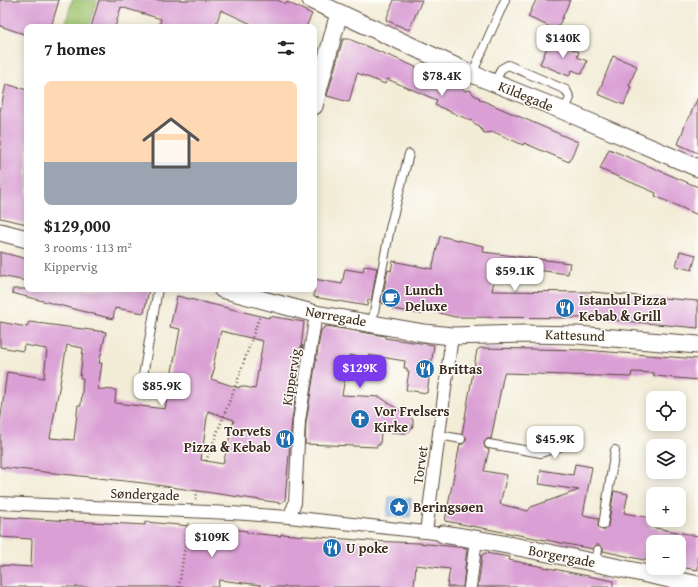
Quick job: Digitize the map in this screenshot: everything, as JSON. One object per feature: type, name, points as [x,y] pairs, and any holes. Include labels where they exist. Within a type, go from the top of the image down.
[{"type":"street","name":"Kildegade","points":[[311,0],[472,74],[698,168]]},
{"type":"street","points":[[317,95],[339,14]]},
{"type":"street","points":[[0,232],[24,238]]},
{"type":"street","name":"Nørregade","points":[[246,292],[262,294],[316,314],[452,336]]},
{"type":"street","name":"Kippervig","points":[[289,517],[295,503],[299,421],[316,314]]},
{"type":"street","name":"Kattesund","points":[[452,336],[482,334],[565,334],[606,336],[698,345]]},
{"type":"street","name":"Torvet","points":[[426,532],[452,336]]},
{"type":"street","name":"Søndergade","points":[[0,503],[289,517]]},
{"type":"street","points":[[289,517],[426,532]]},
{"type":"street","name":"Borgergade","points":[[426,532],[597,556],[668,583],[698,585]]},
{"type":"street","points":[[470,587],[476,539]]},
{"type":"lane","points":[[472,74],[505,0]]},
{"type":"lane","points":[[372,323],[390,228],[409,154]]},
{"type":"lane","points":[[140,392],[157,292]]},
{"type":"lane","points":[[439,435],[461,439]]},
{"type":"lane","points":[[490,444],[541,452],[570,443]]},
{"type":"lane","points":[[603,525],[615,450]]},
{"type":"path","points":[[206,461],[237,382],[260,315],[262,294]]},
{"type":"path","points":[[179,587],[189,511],[198,491]]},
{"type":"green space","points":[[72,0],[97,0],[90,24],[67,24],[66,22]]},
{"type":"water","name":"Beringsøen","points":[[389,497],[411,498],[410,517],[387,516]]},
{"type":"building","points":[[0,0],[59,0],[52,24],[24,24],[24,34],[0,26]]},
{"type":"building","points":[[99,0],[277,0],[286,4],[287,2],[312,14],[307,24],[251,24],[221,10],[216,24],[160,24],[161,19],[121,7],[116,24],[92,24]]},
{"type":"building","points":[[394,0],[422,0],[409,30],[386,20]]},
{"type":"building","points":[[536,0],[570,0],[557,30],[528,17]]},
{"type":"building","points":[[343,39],[349,39],[395,58],[457,85],[465,91],[470,90],[474,95],[480,98],[479,99],[578,142],[569,162],[524,143],[523,145],[494,132],[484,133],[478,125],[473,123],[474,122],[435,105],[437,100],[387,79],[385,84],[357,73],[349,102],[327,96]]},
{"type":"building","points":[[550,40],[579,52],[577,57],[587,61],[582,74],[572,70],[569,76],[540,64]]},
{"type":"building","points":[[613,56],[637,66],[629,86],[631,87],[624,105],[598,94]]},
{"type":"building","points":[[6,84],[24,89],[24,223],[0,218],[0,112]]},
{"type":"building","points":[[698,97],[698,153],[678,144]]},
{"type":"building","points":[[609,149],[698,187],[698,215],[655,196],[656,193],[600,169]]},
{"type":"building","points":[[440,236],[484,246],[483,252],[570,263],[568,274],[497,265],[492,291],[592,292],[698,301],[698,328],[594,318],[455,317],[424,309],[422,314],[393,309],[393,305],[381,303],[388,270],[391,271],[393,261],[432,269]]},
{"type":"building","points":[[680,251],[696,255],[692,270],[676,266]]},
{"type":"building","points":[[0,252],[24,258],[24,280],[0,276]]},
{"type":"building","points":[[364,266],[377,268],[371,301],[368,300],[367,306],[314,297],[314,292],[317,292],[317,280],[342,284],[345,269],[363,272]]},
{"type":"building","points":[[13,289],[24,289],[24,292],[148,292],[144,313],[115,308],[113,319],[12,293]]},
{"type":"building","points":[[177,296],[269,318],[269,316],[304,322],[301,348],[303,345],[292,420],[285,500],[281,503],[143,483],[0,467],[0,423],[7,372],[44,378],[47,349],[24,345],[23,351],[0,347],[0,322],[27,327],[29,322],[106,332],[99,363],[102,363],[98,389],[116,390],[115,403],[165,409],[180,329],[170,327]],"holes":[[[221,331],[263,341],[255,389],[240,386],[239,388],[211,379],[215,367],[213,366]],[[67,345],[83,348],[80,378],[83,378],[81,405],[78,405],[74,440],[50,438]],[[208,411],[234,420],[223,464],[201,460]]]},
{"type":"building","points":[[326,326],[385,336],[385,338],[434,345],[427,393],[406,390],[409,371],[407,371],[407,368],[404,368],[405,361],[368,355],[368,358],[349,355],[342,395],[380,397],[403,413],[404,406],[413,420],[412,429],[405,433],[381,432],[380,445],[377,445],[377,447],[305,444],[306,422],[321,330]]},
{"type":"building","points":[[480,348],[584,350],[698,359],[698,380],[654,376],[654,373],[632,372],[631,377],[504,373],[491,439],[487,439],[484,443],[485,448],[489,450],[484,471],[507,475],[500,504],[528,511],[531,507],[579,490],[539,484],[541,470],[573,475],[575,464],[592,467],[583,515],[598,518],[598,527],[605,530],[608,526],[614,491],[628,494],[624,513],[646,517],[646,527],[698,536],[698,570],[686,568],[686,535],[646,535],[646,560],[603,551],[603,548],[599,545],[596,545],[593,549],[445,521],[460,444],[463,444],[466,440],[466,437],[462,434],[477,350]]},
{"type":"building","points":[[0,517],[145,525],[145,522],[225,530],[225,528],[247,531],[247,533],[281,536],[281,534],[418,543],[467,548],[463,587],[447,587],[450,569],[416,565],[414,587],[260,587],[261,585],[219,580],[218,587],[0,587],[0,565],[31,567],[32,539],[0,537]]},
{"type":"building","points":[[485,553],[510,557],[509,560],[613,581],[613,587],[478,587],[482,555]]},
{"type":"place","name":"Lunch Deluxe","points":[[391,298]]},
{"type":"place","name":"Istanbul Pizza Kebab & Grill","points":[[565,308]]},
{"type":"place","name":"Brittas","points":[[425,369]]},
{"type":"place","name":"Vor Frelsers Kirke","points":[[360,419]]},
{"type":"place","name":"Torvets Pizza & Kebab","points":[[285,439]]},
{"type":"place","name":"Beringsøen","points":[[399,507]]},
{"type":"place","name":"U poke","points":[[332,548]]}]
